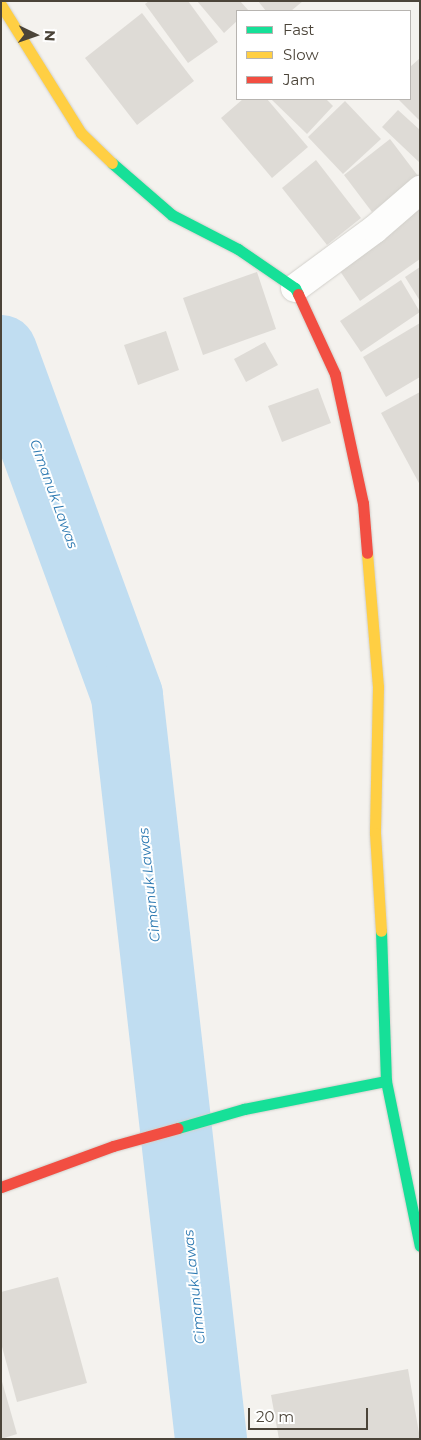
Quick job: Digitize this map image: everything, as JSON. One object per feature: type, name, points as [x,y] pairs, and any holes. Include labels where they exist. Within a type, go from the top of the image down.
[{"type":"street","points":[[1,5],[81,133],[131,181],[172,215],[238,249],[294,288],[335,374],[363,503],[378,687],[375,833],[385,996],[386,1081],[420,1246]]},
{"type":"street","points":[[294,288],[374,229],[420,190]]},
{"type":"street","points":[[1,1187],[113,1146],[244,1109],[386,1081]]},
{"type":"building","points":[[149,1],[188,1],[218,42],[188,63],[145,4]]},
{"type":"building","points":[[197,1],[240,1],[248,10],[236,10],[236,22],[224,33]]},
{"type":"building","points":[[258,1],[303,1],[292,10],[265,10]]},
{"type":"building","points":[[142,13],[194,81],[137,125],[85,58]]},
{"type":"building","points":[[420,58],[420,121],[399,100],[411,100],[411,66]]},
{"type":"building","points":[[242,100],[268,100],[308,147],[272,178],[221,118]]},
{"type":"building","points":[[272,100],[327,100],[333,106],[307,134]]},
{"type":"building","points":[[345,101],[381,139],[343,174],[308,137]]},
{"type":"building","points":[[398,110],[420,130],[420,163],[382,127]]},
{"type":"building","points":[[390,139],[418,176],[372,212],[344,175]]},
{"type":"building","points":[[316,160],[361,218],[327,245],[282,188]]},
{"type":"building","points":[[420,205],[420,259],[360,301],[336,265]]},
{"type":"building","points":[[420,267],[420,301],[405,277]]},
{"type":"building","points":[[257,272],[276,329],[203,355],[183,298]]},
{"type":"building","points":[[401,280],[420,312],[361,352],[340,321]]},
{"type":"building","points":[[420,323],[420,377],[386,397],[363,357]]},
{"type":"building","points":[[166,331],[179,370],[138,385],[124,345]]},
{"type":"building","points":[[265,342],[278,365],[246,382],[234,359]]},
{"type":"building","points":[[318,388],[331,423],[282,442],[268,406]]},
{"type":"building","points":[[420,392],[420,485],[381,413]]},
{"type":"building","points":[[58,1277],[87,1383],[17,1402],[1,1343],[1,1292]]},
{"type":"building","points":[[408,1369],[420,1439],[279,1439],[271,1395]]},
{"type":"building","points":[[1,1378],[17,1434],[1,1439]]},
{"type":"waterway","name":"Cimanuk Lawas","points":[[1,351],[127,696],[211,1439]]},
{"type":"traffic: fast","points":[[112,163],[172,215],[238,249],[295,288],[298,294]]},
{"type":"traffic: fast","points":[[381,931],[386,1081],[420,1246]]},
{"type":"traffic: fast","points":[[178,1128],[244,1109],[386,1081]]},
{"type":"traffic: slow","points":[[1,5],[81,133],[112,163]]},
{"type":"traffic: slow","points":[[367,553],[378,687],[375,833],[381,931]]},
{"type":"traffic: jam","points":[[298,294],[335,374],[363,503],[367,553]]},
{"type":"traffic: jam","points":[[1,1187],[113,1146],[178,1128]]}]
